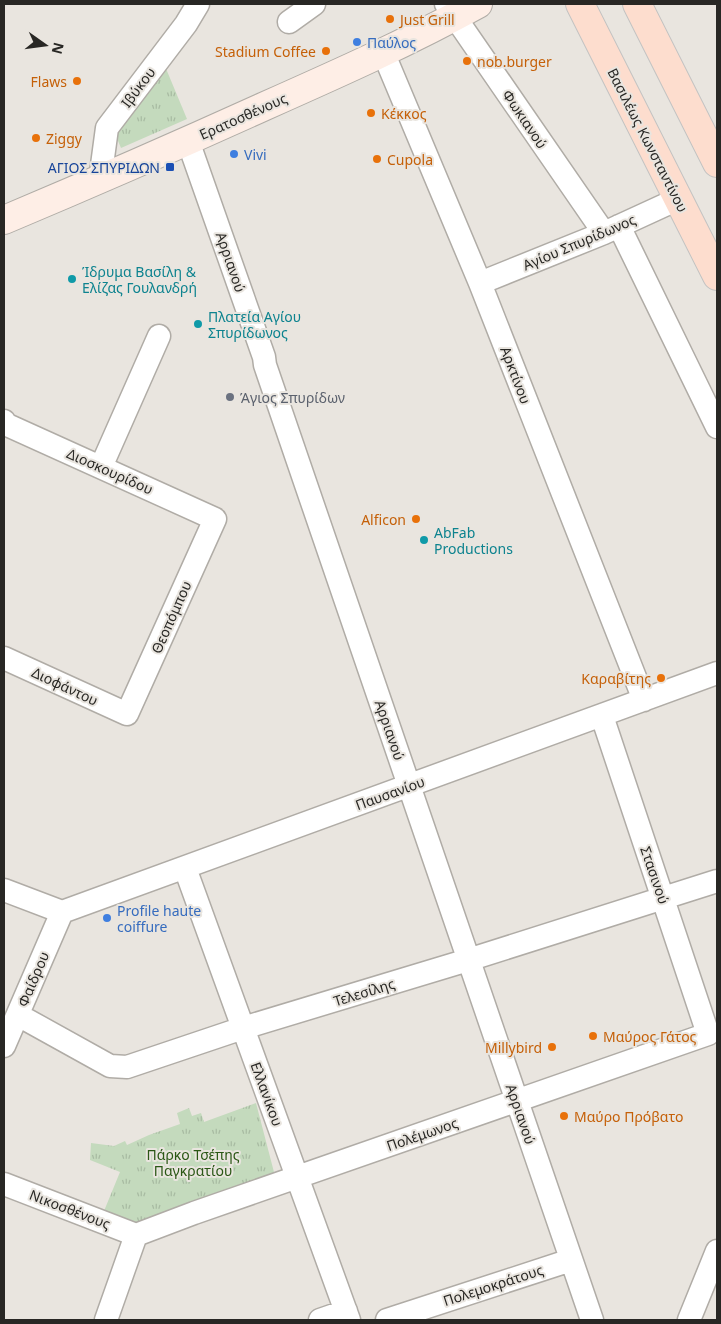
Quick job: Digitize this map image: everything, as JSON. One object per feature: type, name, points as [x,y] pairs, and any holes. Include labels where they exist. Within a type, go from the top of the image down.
[{"type":"main road","name":"Βασιλέως Κωνσταντίνου","points":[[580,4],[717,276]]},
{"type":"main road","points":[[637,4],[717,163]]},
{"type":"main road","name":"Ερατοσθένους","points":[[4,220],[188,141],[383,52],[460,8]]},
{"type":"street","name":"Ιβύκου","points":[[100,180],[106,128],[186,24],[198,4]]},
{"type":"street","points":[[288,22],[314,4]]},
{"type":"street","name":"Φωκιανού","points":[[460,8],[612,230],[717,427]]},
{"type":"street","name":"Αρκτίνου","points":[[383,52],[480,283],[644,700]]},
{"type":"street","name":"Αρριανού","points":[[188,141],[264,357],[265,365],[592,1320]]},
{"type":"street","name":"Αγίου Σπυρίδωνος","points":[[480,283],[612,230],[678,199]]},
{"type":"street","points":[[101,468],[159,336]]},
{"type":"street","name":"Διοσκουρίδου","points":[[5,422],[101,468],[215,519]]},
{"type":"street","name":"Θεοπόμπου","points":[[127,714],[215,519]]},
{"type":"street","name":"Διοφάντου","points":[[4,658],[127,714]]},
{"type":"street","name":"Παυσανίου","points":[[62,912],[717,673]]},
{"type":"street","name":"Στασινού","points":[[602,716],[663,898],[713,1035]]},
{"type":"street","name":"Ελλανίκου","points":[[185,868],[347,1316]]},
{"type":"street","name":"Τελεσίλης","points":[[18,1015],[110,1066],[127,1067],[243,1028],[468,960],[717,880]]},
{"type":"street","points":[[4,890],[62,912]]},
{"type":"street","name":"Φαίδρου","points":[[4,1046],[62,912]]},
{"type":"street","name":"Πολέμωνος","points":[[136,1235],[194,1213],[517,1101],[713,1035]]},
{"type":"street","name":"Νικοσθένους","points":[[4,1184],[136,1235]]},
{"type":"street","points":[[106,1320],[136,1235]]},
{"type":"street","points":[[689,1320],[717,1251]]},
{"type":"street","name":"Πολεμοκράτους","points":[[387,1320],[571,1260]]},
{"type":"street","points":[[320,1320],[347,1316]]},
{"type":"green space","points":[[162,59],[187,119],[121,148],[113,129]]},
{"type":"green space","name":"Πάρκο Τσέπης Παγκρατίου","points":[[256,1103],[275,1176],[137,1224],[104,1211],[120,1172],[90,1160],[91,1143],[114,1146],[125,1141],[127,1145],[180,1124],[177,1113],[189,1108],[192,1116],[201,1113],[204,1122]]},
{"type":"place","name":"Just Grill","points":[[390,19]]},
{"type":"place","name":"Παύλος","points":[[357,42]]},
{"type":"place","name":"Stadium Coffee","points":[[326,51]]},
{"type":"place","name":"nob.burger","points":[[467,61]]},
{"type":"place","name":"Flaws","points":[[77,81]]},
{"type":"place","name":"Κέκκος","points":[[371,113]]},
{"type":"place","name":"Ziggy","points":[[36,138]]},
{"type":"place","name":"Vivi","points":[[234,154]]},
{"type":"place","name":"Cupola","points":[[377,159]]},
{"type":"place","name":"ΑΓΙΟΣ ΣΠΥΡΙΔΩΝ","points":[[170,167]]},
{"type":"place","name":"Ίδρυμα Βασίλη & Ελίζας Γουλανδρή","points":[[72,279]]},
{"type":"place","name":"Πλατεία Αγίου Σπυρίδωνος","points":[[198,324]]},
{"type":"place","name":"Άγιος Σπυρίδων","points":[[230,397]]},
{"type":"place","name":"Alficon","points":[[416,519]]},
{"type":"place","name":"AbFab Productions","points":[[424,540]]},
{"type":"place","name":"Καραβίτης","points":[[661,678]]},
{"type":"place","name":"Profile haute coiffure","points":[[107,918]]},
{"type":"place","name":"Μαύρος Γάτος","points":[[593,1036]]},
{"type":"place","name":"Millybird","points":[[552,1047]]},
{"type":"place","name":"Μαύρο Πρόβατο","points":[[564,1116]]}]
